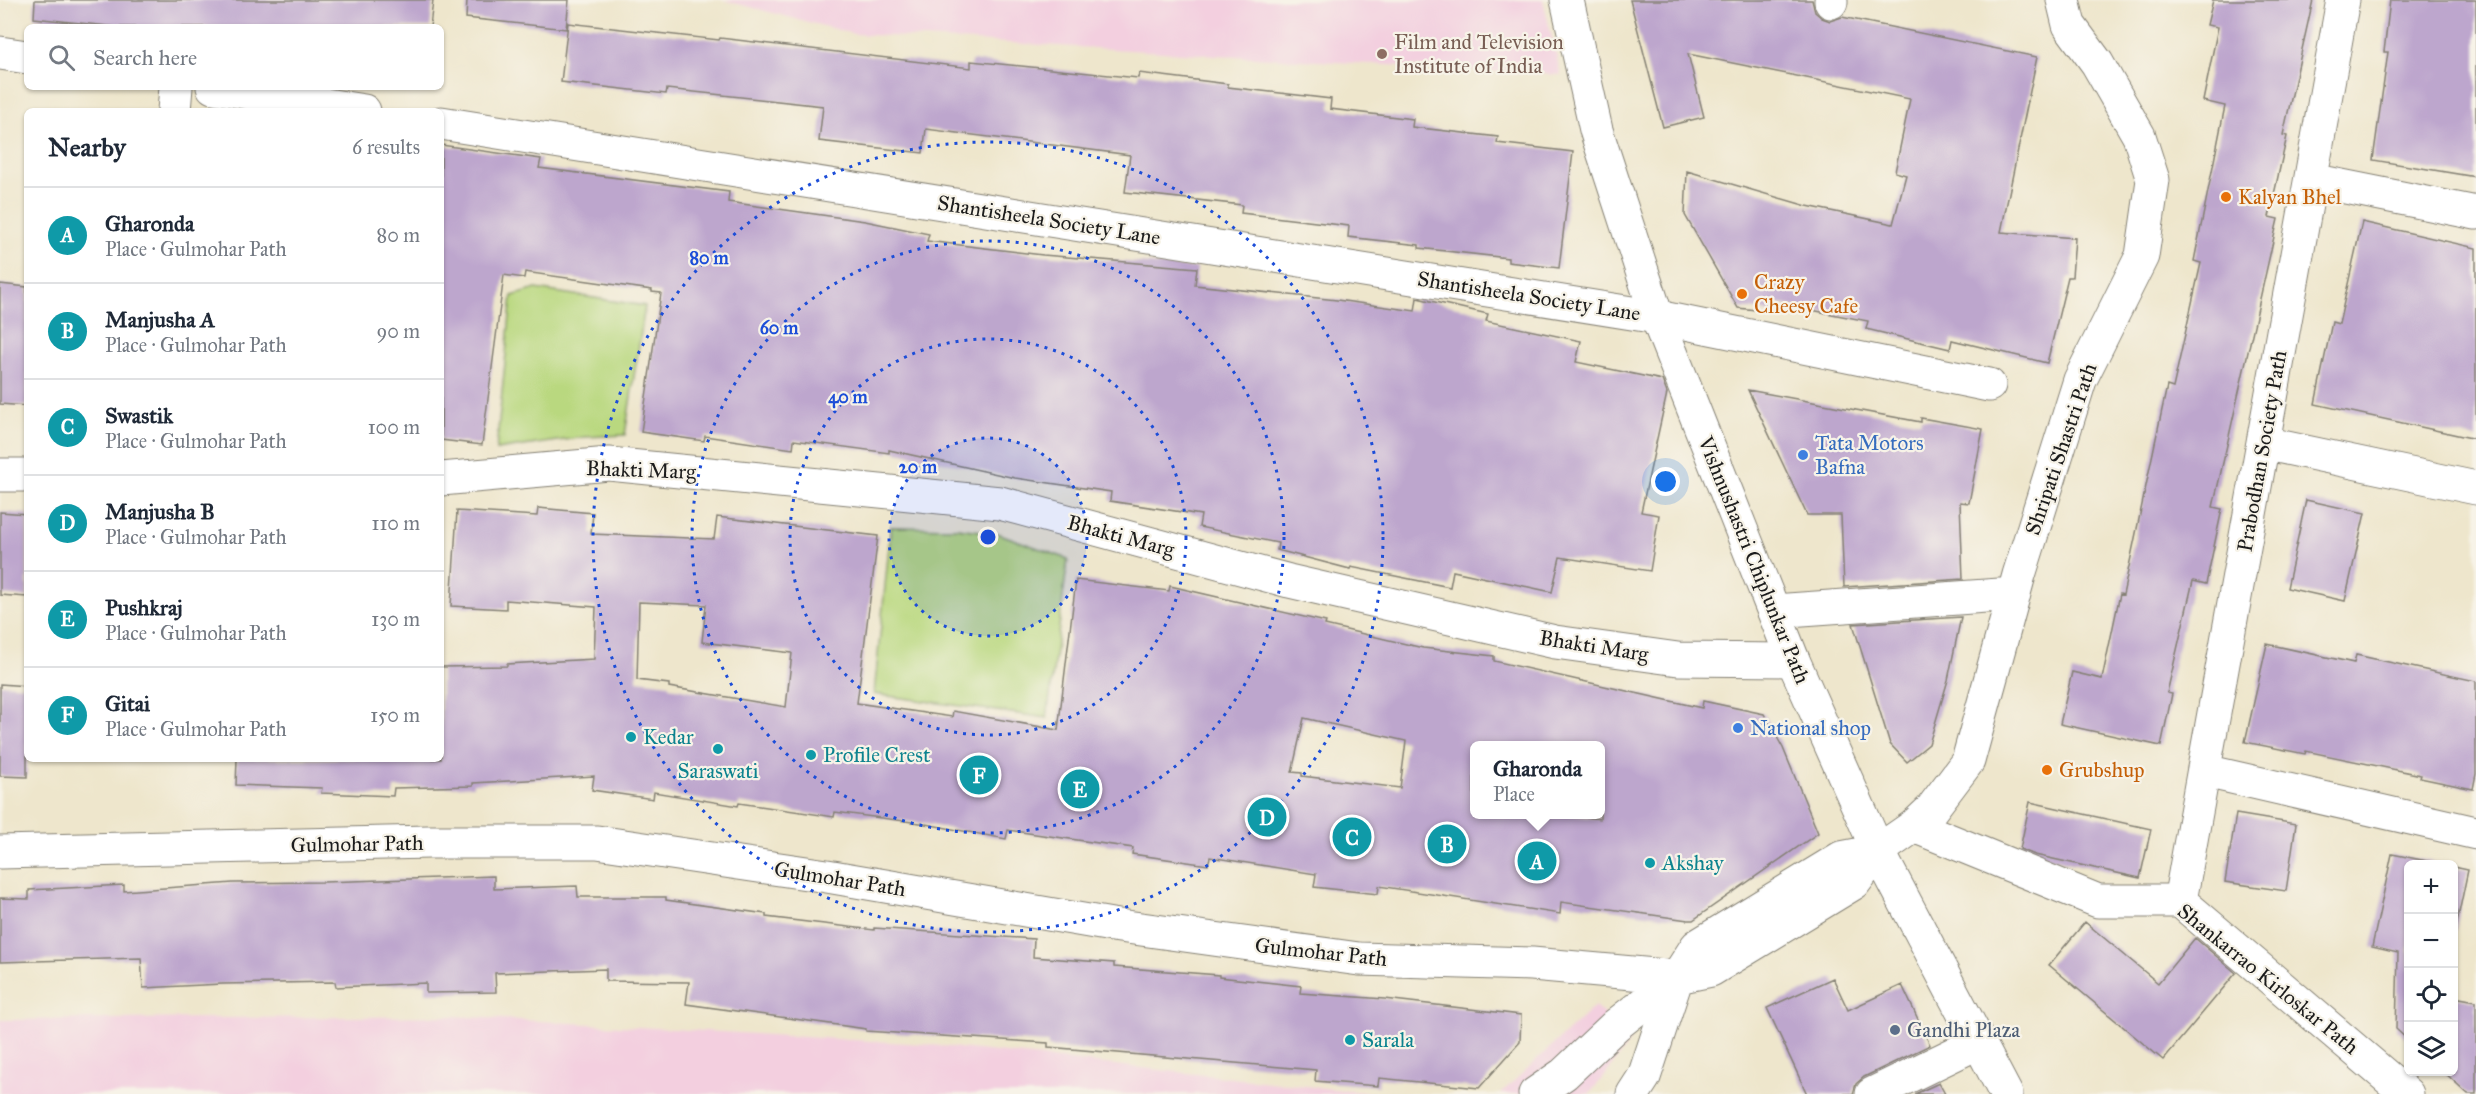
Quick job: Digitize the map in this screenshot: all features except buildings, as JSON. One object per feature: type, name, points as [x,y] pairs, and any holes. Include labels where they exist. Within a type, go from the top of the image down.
[{"type":"street","name":"Vishnushastri Chiplunkar Path","points":[[1567,0],[1596,130],[1657,317],[1793,660],[1878,851],[2006,1094]]},
{"type":"street","name":"Shripati Shastri Path","points":[[1677,977],[1711,970],[1854,883],[1878,851],[1914,826],[1931,810],[1968,761],[2014,594],[2080,380],[2142,256],[2154,180],[2139,136],[2097,63],[2069,25],[2063,0]]},
{"type":"street","name":"Prabodhan Society Path","points":[[2180,901],[2343,0]]},
{"type":"street","points":[[0,53],[24,57]]},
{"type":"street","points":[[174,108],[176,90]]},
{"type":"street","points":[[232,90],[345,108]]},
{"type":"street","name":"Shantisheela Society Lane","points":[[444,123],[1657,317],[1989,385]]},
{"type":"street","points":[[2310,180],[2476,213]]},
{"type":"street","points":[[2263,443],[2476,488]]},
{"type":"street","name":"Bhakti Marg","points":[[444,479],[609,464],[1000,503],[1289,581],[1555,642],[1678,659],[1793,660]]},
{"type":"street","points":[[0,475],[24,475]]},
{"type":"street","points":[[1774,611],[2014,594]]},
{"type":"street","points":[[2205,771],[2476,833]]},
{"type":"street","name":"Shankarrao Kirloskar Path","points":[[1914,826],[2098,901],[2180,901],[2407,1094]]},
{"type":"street","name":"Gulmohar Path","points":[[0,852],[429,842],[597,842],[827,876],[1112,925],[1359,959],[1532,964],[1677,977]]},
{"type":"street","points":[[1535,1094],[1563,1074],[1616,1025],[1677,977]]},
{"type":"street","points":[[1633,1094],[1644,1077],[1677,977]]},
{"type":"street","points":[[1872,1094],[1979,1042]]},
{"type":"shaded area","name":"Film and Television Institute of India","points":[[723,0],[1543,0],[1561,75],[854,34]]},
{"type":"shaded area","points":[[1595,1006],[1631,1039],[1589,1094],[1500,1094]]},
{"type":"shaded area","points":[[453,1016],[923,1044],[1379,1094],[0,1094],[0,1020]]},
{"type":"green space","points":[[536,289],[645,306],[625,435],[585,437],[496,450],[512,296]]},
{"type":"green space","points":[[891,527],[957,528],[997,533],[1068,559],[1047,718],[874,694]]},
{"type":"place","name":"Film and Television Institute of India","points":[[1382,54]]},
{"type":"place","name":"Kalyan Bhel","points":[[2226,197]]},
{"type":"place","name":"Crazy Cheesy Cafe","points":[[1742,294]]},
{"type":"place","name":"Tata Motors Bafna","points":[[1803,455]]},
{"type":"place","name":"National shop","points":[[1738,728]]},
{"type":"place","name":"Kedar","points":[[631,737]]},
{"type":"place","name":"Saraswati","points":[[718,749]]},
{"type":"place","name":"Profile Crest","points":[[811,755]]},
{"type":"place","name":"Grubshup","points":[[2047,770]]},
{"type":"place","name":"Gitai","points":[[979,775]]},
{"type":"place","name":"Pushkraj","points":[[1080,789]]},
{"type":"place","name":"Manjusha B","points":[[1267,817]]},
{"type":"place","name":"Swastik","points":[[1352,837]]},
{"type":"place","name":"Manjusha A","points":[[1447,844]]},
{"type":"place","name":"Gharonda","points":[[1537,861]]},
{"type":"place","name":"Akshay","points":[[1650,863]]},
{"type":"place","name":"Gandhi Plaza","points":[[1895,1030]]},
{"type":"place","name":"Sarala","points":[[1350,1040]]}]
